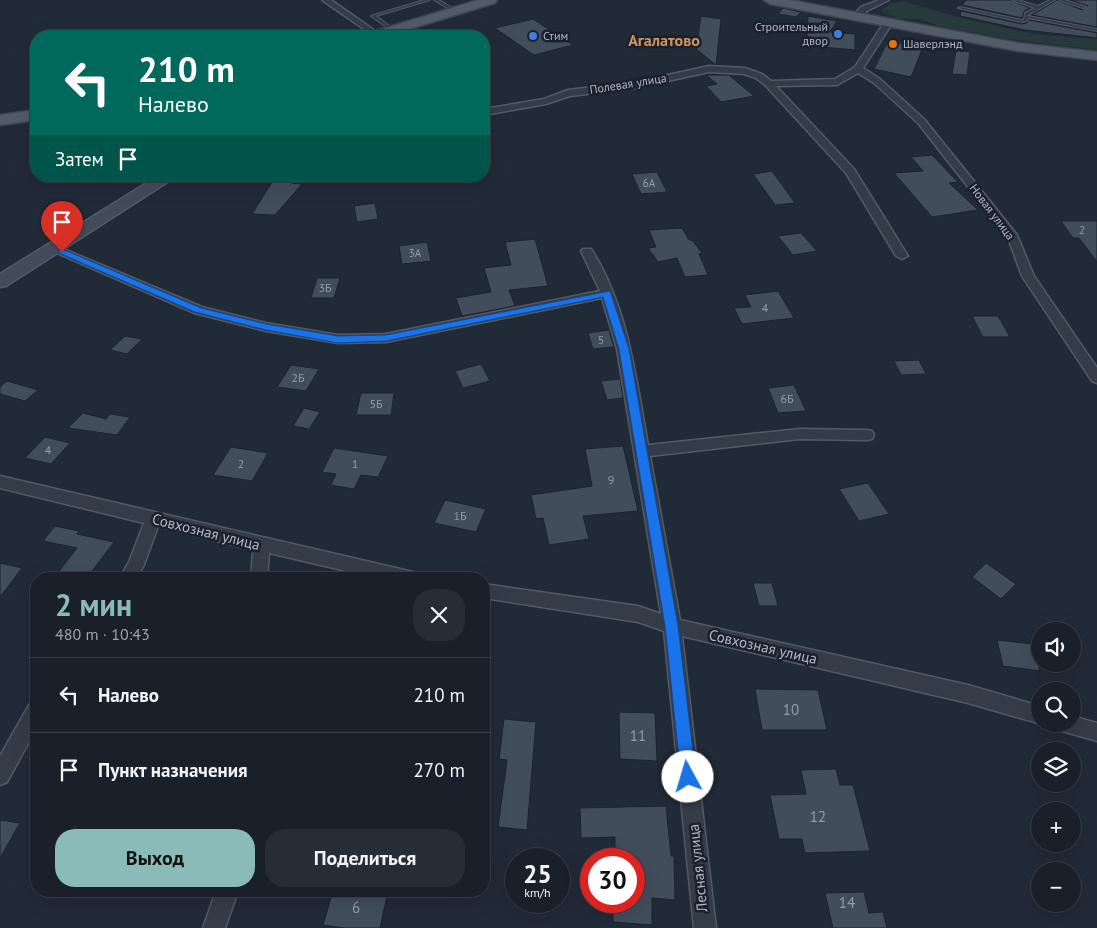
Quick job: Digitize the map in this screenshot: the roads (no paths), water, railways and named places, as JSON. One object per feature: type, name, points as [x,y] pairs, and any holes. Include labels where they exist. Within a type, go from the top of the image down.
[{"type":"main road","points":[[398,30],[491,0]]},
{"type":"main road","points":[[770,0],[1018,47],[1097,56]]},
{"type":"main road","points":[[0,120],[30,115]]},
{"type":"main road","points":[[0,282],[159,182]]},
{"type":"street","points":[[326,0],[375,30]]},
{"type":"street","points":[[857,16],[864,10],[885,0]]},
{"type":"street","points":[[769,84],[837,82],[858,69],[889,22]]},
{"type":"street","name":"Новая улица","points":[[858,69],[877,81],[921,121],[1013,237],[1028,276],[1097,378]]},
{"type":"street","name":"Полевая улица","points":[[490,111],[546,101],[568,94],[636,85],[709,70],[745,71],[759,76],[769,84]]},
{"type":"street","points":[[769,84],[850,171],[902,256]]},
{"type":"street","points":[[54,248],[198,310],[266,327],[338,339],[386,338],[607,294]]},
{"type":"street","name":"Лесная улица","points":[[587,251],[607,294],[624,349],[642,451],[672,626],[705,928]]},
{"type":"street","points":[[642,451],[800,434],[866,435]]},
{"type":"street","name":"Совхозная улица","points":[[0,482],[382,572]]},
{"type":"street","points":[[132,572],[136,565],[153,519]]},
{"type":"street","points":[[260,572],[262,545]]},
{"type":"street","name":"Совхозная улица","points":[[490,593],[638,614],[672,626],[968,694],[1031,712]]},
{"type":"street","points":[[0,775],[30,722]]},
{"type":"street","points":[[1081,727],[1097,732]]},
{"type":"street","points":[[214,928],[225,897]]},
{"type":"lane","points":[[380,30],[373,15],[428,0]]},
{"type":"lane","points":[[436,0],[455,11]]},
{"type":"lane","points":[[1014,0],[1037,7]]},
{"type":"lane","points":[[960,8],[1022,21],[1030,11],[1053,0]]},
{"type":"lane","points":[[1061,0],[1084,7]]},
{"type":"lane","points":[[1030,11],[1073,26]]},
{"type":"lane","points":[[1027,17],[1097,30]]},
{"type":"place","name":"Строительный двор","points":[[838,34]]},
{"type":"place","name":"Стим","points":[[533,36]]},
{"type":"place","name":"Шаверлэнд","points":[[893,44]]},
{"type":"district","name":"Агалатово","points":[[664,40]]}]
